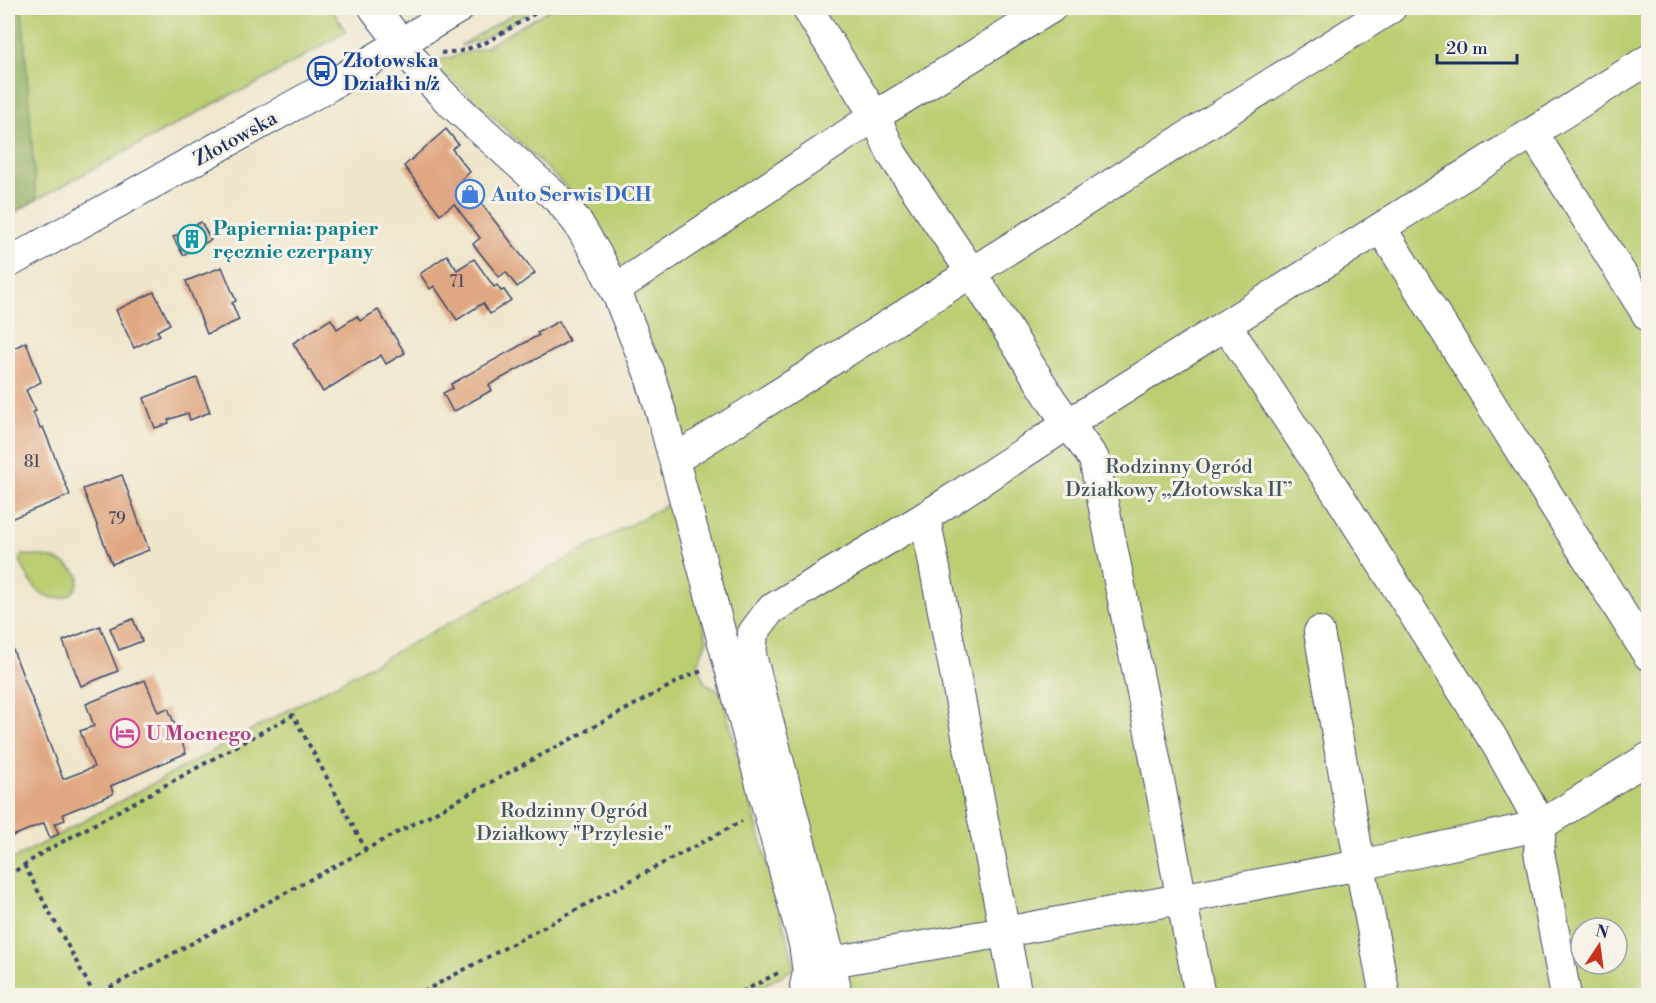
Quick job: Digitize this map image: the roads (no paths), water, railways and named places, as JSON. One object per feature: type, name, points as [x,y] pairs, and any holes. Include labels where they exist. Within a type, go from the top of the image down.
[{"type":"street","points":[[374,8],[428,79],[560,201],[578,223],[600,260],[635,337],[663,419],[804,944],[808,972],[795,978]]},
{"type":"street","name":"Złotowska","points":[[8,263],[322,90],[459,8]]},
{"type":"street","points":[[807,8],[875,116],[892,154],[972,273],[1052,401],[1094,459],[1148,722],[1200,996]]},
{"type":"street","points":[[626,282],[875,116],[1051,8]]},
{"type":"street","points":[[685,453],[1391,8]]},
{"type":"street","points":[[837,996],[831,962],[751,655],[753,633],[770,610],[925,517],[1068,424],[1648,60]]},
{"type":"street","points":[[1533,132],[1648,316]]},
{"type":"street","points":[[1381,228],[1648,655]]},
{"type":"street","points":[[1226,325],[1341,499],[1498,747],[1541,825],[1539,852],[1566,996]]},
{"type":"street","points":[[925,517],[1017,996]]},
{"type":"street","points":[[1319,632],[1385,996]]},
{"type":"street","points":[[831,962],[1005,932],[1360,865],[1541,825],[1648,758]]},
{"type":"place","name":"Złotowska Działki n/ż","points":[[322,71]]},
{"type":"place","name":"Auto Serwis DCH","points":[[470,194]]},
{"type":"place","name":"Papiernia: papier ręcznie czerpany","points":[[192,239]]},
{"type":"place","name":"U Mocnego","points":[[125,733]]},
{"type":"park label","name":"Rodzinny Ogród Działkowy „Złotowska II”","points":[[1179,478]]},
{"type":"park label","name":"Rodzinny Ogród Działkowy \"Przylesie\"","points":[[574,822]]}]
